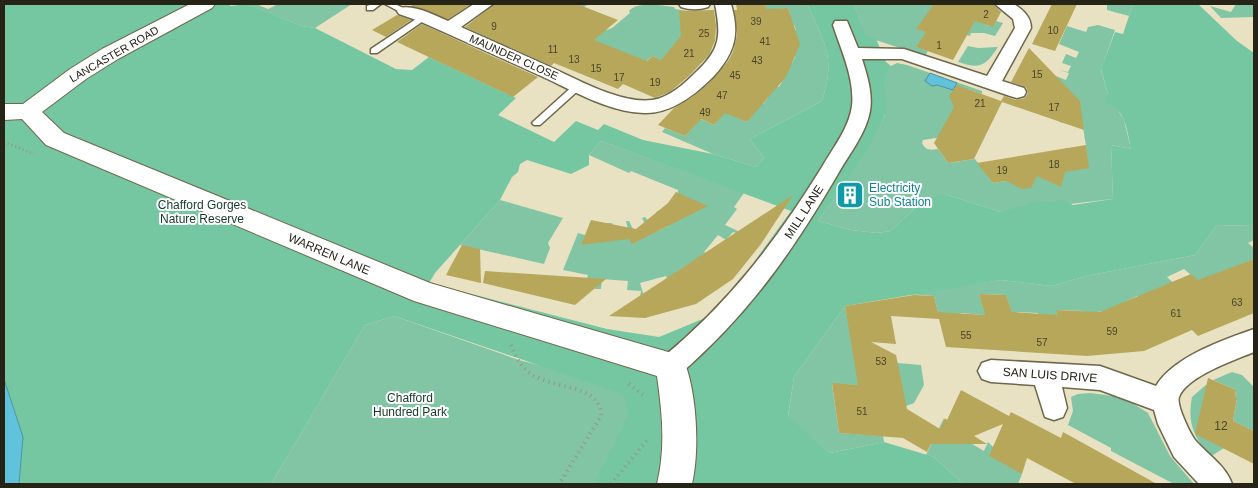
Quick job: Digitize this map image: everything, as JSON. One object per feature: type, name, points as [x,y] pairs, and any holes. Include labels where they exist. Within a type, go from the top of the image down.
[{"type":"street","name":"LANCASTER ROAD","points":[[16,112],[110,54],[205,4]]},
{"type":"street","name":"MAUNDER CLOSE","points":[[449,28],[485,4]]},
{"type":"street","points":[[687,4],[702,4]]},
{"type":"street","name":"MAUNDER CLOSE","points":[[397,7],[424,17],[578,86],[630,106],[653,106],[670,100],[701,77],[718,59],[726,46],[728,30],[723,4]]},
{"type":"street","points":[[992,83],[1023,28],[1018,15],[1002,4]]},
{"type":"street","name":"MILL LANE","points":[[671,366],[700,343],[749,291],[809,207],[842,150],[860,113],[862,99],[852,53],[840,26]]},
{"type":"street","points":[[852,53],[904,54],[1017,92]]},
{"type":"street","name":"WARREN LANE","points":[[16,112],[55,139],[424,293],[671,366]]},
{"type":"street","points":[[1218,484],[1184,448],[1172,424],[1165,402],[1166,393],[1176,380],[1189,369],[1254,340]]},
{"type":"street","points":[[671,366],[680,440],[675,484]]},
{"type":"street","name":"SAN LUIS DRIVE","points":[[991,370],[1046,376],[1100,378],[1165,402]]},
{"type":"street","points":[[1046,376],[1054,408]]},
{"type":"lane","points":[[374,51],[424,17]]},
{"type":"lane","name":"MAUNDER CLOSE","points":[[537,122],[578,86]]},
{"type":"path","points":[[511,342],[515,358],[537,379],[593,396],[600,403],[602,416],[560,484]]},
{"type":"path","points":[[626,382],[646,398],[649,405]]},
{"type":"path","points":[[611,484],[642,448],[651,433]]},
{"type":"green space","name":"Chafford Gorges Nature Reserve","points":[[4,4],[227,4],[231,6],[247,4],[302,26],[315,28],[396,69],[412,70],[429,57],[516,98],[498,115],[554,142],[576,121],[598,130],[604,124],[643,140],[713,154],[756,167],[764,158],[750,139],[822,101],[828,73],[828,61],[819,29],[807,4],[854,4],[866,36],[876,39],[886,62],[891,66],[884,86],[886,111],[878,131],[862,157],[818,221],[851,230],[877,233],[891,231],[915,208],[938,195],[947,195],[1001,212],[1032,203],[1064,200],[1073,205],[1113,199],[1111,145],[1131,149],[1127,128],[1122,115],[1113,106],[1106,103],[1108,94],[1101,69],[1115,32],[1123,34],[1133,4],[1198,4],[1237,41],[1254,53],[1254,226],[1217,225],[1195,255],[1086,276],[1052,286],[1001,280],[845,306],[794,377],[788,416],[830,453],[884,442],[934,457],[963,484],[593,484],[628,417],[627,402],[620,393],[394,316],[365,325],[271,484],[19,484],[23,437],[4,379]],"holes":[[[601,141],[791,211],[728,298],[705,318],[659,337],[607,329],[429,283],[435,273],[500,200],[512,177],[518,172],[520,164],[527,160],[571,174],[589,165],[589,155]]]},
{"type":"green space","points":[[256,4],[268,9],[278,4],[352,4],[315,28],[302,26],[249,5]]},
{"type":"green space","points":[[552,4],[588,4],[573,16],[607,30],[630,13],[629,11],[638,6],[674,7],[675,9],[687,11],[689,19],[667,91],[660,60],[652,56],[642,65],[494,36]]},
{"type":"green space","points":[[765,4],[807,4],[819,29],[828,61],[828,73],[822,101],[750,139],[764,158],[756,167],[713,154],[662,132],[665,128],[685,136],[696,124],[696,117],[714,125],[725,112],[747,122],[752,116],[746,97],[763,104],[768,98],[756,78],[779,87],[783,80],[767,74],[783,61],[792,63],[795,57],[779,32],[796,30],[794,25],[777,25],[790,14],[788,8],[767,10]]},
{"type":"green space","points":[[854,4],[934,4],[945,7],[947,4],[989,26],[996,21],[1003,23],[995,36],[984,33],[971,33],[970,36],[922,21],[917,29],[936,35],[916,47],[928,51],[925,56],[866,37]]},
{"type":"green space","points":[[1107,4],[1133,4],[1129,16],[1107,10]]},
{"type":"green space","points":[[1236,4],[1254,4],[1254,17],[1221,18],[1210,6],[1231,12]]},
{"type":"green space","points":[[1098,25],[1115,30],[1101,70],[1108,94],[1124,120],[1131,149],[1111,145],[1113,199],[1001,212],[947,195],[915,208],[891,231],[877,233],[851,230],[818,221],[838,192],[859,203],[863,199],[841,188],[875,135],[885,115],[885,74],[891,66],[897,63],[982,91],[982,94],[968,89],[962,134],[923,140],[922,143],[927,149],[938,149],[948,163],[975,159],[993,183],[1027,178],[1065,151],[1065,148],[1087,152],[1083,127],[1059,122],[1063,110],[1056,76],[1066,80],[1069,73],[1059,70],[1068,72],[1071,66],[1062,63],[1066,54],[1076,58],[1079,52],[1059,44],[1067,26],[1086,32],[1088,27]]},
{"type":"green space","points":[[968,46],[978,48],[998,47],[986,62],[978,66],[972,66],[958,62]]},
{"type":"green space","points":[[601,141],[744,193],[734,207],[737,209],[725,225],[738,231],[736,233],[733,232],[726,240],[718,235],[704,252],[717,259],[702,266],[695,260],[676,272],[670,285],[666,276],[640,283],[644,296],[640,297],[641,291],[627,290],[628,281],[602,279],[601,289],[595,289],[596,286],[585,284],[588,275],[563,270],[578,233],[585,235],[604,223],[612,223],[616,240],[630,238],[626,221],[629,221],[637,237],[650,234],[642,218],[645,217],[658,231],[668,226],[656,212],[660,210],[676,222],[678,190],[631,171],[629,173],[589,155]]},
{"type":"green space","points":[[500,200],[563,218],[548,243],[550,248],[544,264],[460,245]]},
{"type":"green space","points":[[1217,225],[1254,226],[1254,240],[1248,243],[1254,248],[1254,259],[1232,268],[1254,287],[1254,292],[1238,278],[1206,288],[1184,269],[1167,277],[1187,296],[1147,306],[1137,296],[1106,311],[1087,313],[1087,322],[1083,311],[1057,310],[1065,333],[1041,321],[1038,313],[1017,312],[1014,319],[1006,295],[979,294],[988,323],[985,322],[982,315],[962,313],[940,320],[934,296],[907,294],[1001,280],[1052,286],[1086,276],[1195,255]]},
{"type":"green space","points":[[845,306],[851,336],[898,363],[921,365],[924,385],[914,403],[898,409],[884,386],[832,384],[839,433],[883,436],[884,442],[830,453],[788,417],[794,377]]},
{"type":"green space","name":"Chafford Hundred Park","points":[[394,316],[519,360],[618,385],[641,408],[601,484],[271,484],[365,325]]},
{"type":"green space","points":[[1232,372],[1242,375],[1254,387],[1254,431],[1233,421],[1237,399],[1235,398],[1236,390],[1213,380]]},
{"type":"green space","points":[[1207,384],[1196,434],[1224,448],[1210,457],[1196,436],[1190,415],[1192,397]]},
{"type":"green space","points":[[1090,393],[1113,396],[1132,403],[1148,413],[1170,456],[1194,484],[1174,484],[1111,451],[1111,448],[1068,425],[1073,411],[1071,397]]},
{"type":"green space","points":[[944,418],[944,440],[956,444],[961,442],[962,438],[984,451],[988,442],[1022,474],[1018,484],[963,484],[934,457],[926,455]]},
{"type":"water","points":[[930,73],[957,83],[953,90],[937,85],[932,86],[925,81]]},
{"type":"water","points":[[4,379],[23,437],[19,484],[4,484]]},
{"type":"building","points":[[414,4],[471,4],[448,19],[411,6]]},
{"type":"building","points":[[495,4],[577,4],[618,20],[594,40],[647,61],[652,56],[661,60],[681,36],[679,11],[714,10],[716,25],[715,41],[709,55],[690,75],[670,92],[655,98],[623,84],[618,89],[554,63],[551,66],[465,27]]},
{"type":"building","points":[[736,4],[765,4],[767,9],[788,8],[800,44],[786,77],[747,122],[725,113],[714,125],[701,119],[685,136],[658,125],[674,108],[691,98],[707,85],[728,61],[733,52],[737,35],[734,10],[737,10]]},
{"type":"building","points":[[934,4],[993,4],[1001,12],[993,27],[975,21],[953,60],[916,47],[926,32],[916,29]]},
{"type":"building","points":[[1052,4],[1077,4],[1055,51],[1032,44]]},
{"type":"building","points":[[397,15],[411,20],[386,37],[372,30]]},
{"type":"building","points":[[422,24],[538,77],[513,97],[397,42]]},
{"type":"building","points":[[1029,48],[1080,101],[1084,130],[1002,102],[974,159],[948,163],[934,143],[954,107],[949,96],[957,85],[1001,101],[1004,96],[1016,100],[1025,98],[1028,93],[1026,87],[1011,82]]},
{"type":"building","points":[[1086,145],[1089,168],[1065,172],[1061,187],[1037,176],[1031,188],[1022,189],[1006,181],[993,183],[977,163]]},
{"type":"building","points":[[676,192],[708,206],[632,244],[629,239],[581,245],[591,220],[636,229],[668,203]]},
{"type":"building","points":[[793,195],[761,244],[733,279],[696,304],[645,318],[609,316]]},
{"type":"building","points":[[462,245],[480,249],[481,283],[446,275]]},
{"type":"building","points":[[1254,259],[1254,313],[1198,336],[1192,330],[1144,351],[1087,356],[946,347],[939,319],[891,316],[896,344],[871,342],[896,355],[907,409],[940,429],[945,418],[947,420],[961,390],[1009,416],[1011,412],[1061,438],[1063,432],[1157,484],[1076,484],[1027,458],[1022,474],[989,456],[1003,424],[974,436],[987,444],[931,444],[927,452],[903,438],[839,433],[832,383],[858,385],[845,306],[914,295],[934,296],[938,312],[985,315],[979,294],[1006,295],[1012,312],[1058,315],[1056,310],[1100,312],[1191,274],[1198,280]]},
{"type":"building","points":[[485,271],[606,279],[575,305],[483,283]]},
{"type":"building","points":[[1208,378],[1236,390],[1235,398],[1237,398],[1233,421],[1254,431],[1254,464],[1195,434]]},
{"type":"place","name":"Electricity Sub Station","points":[[850,195]]}]
